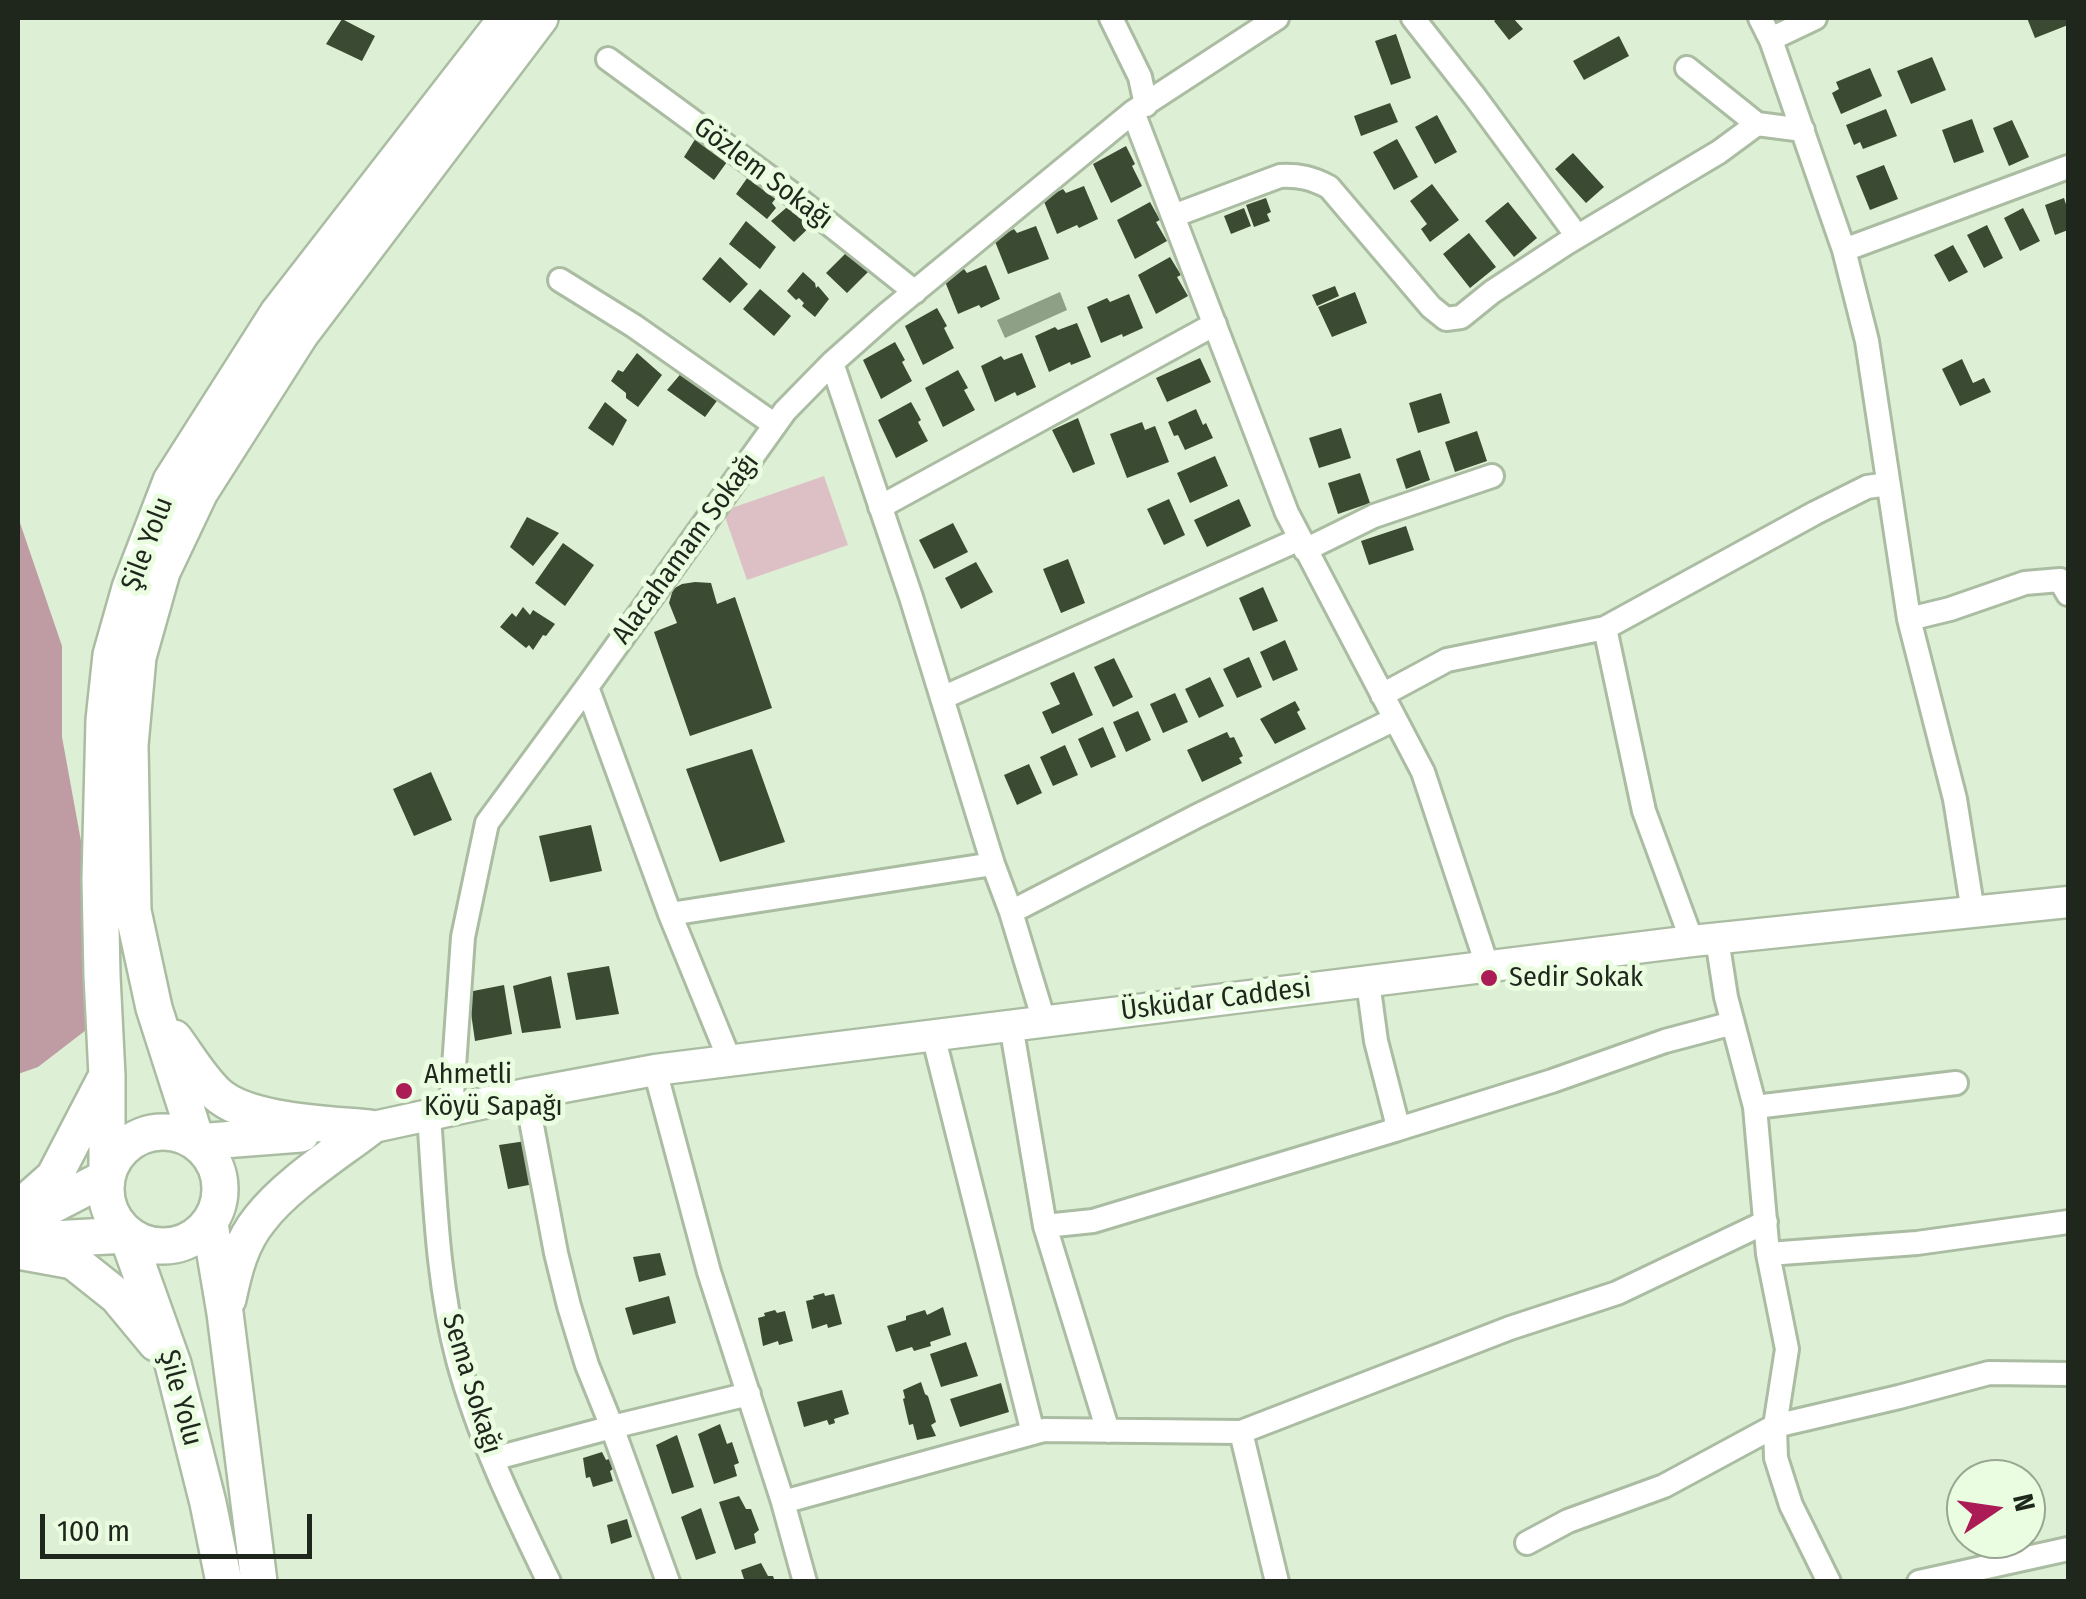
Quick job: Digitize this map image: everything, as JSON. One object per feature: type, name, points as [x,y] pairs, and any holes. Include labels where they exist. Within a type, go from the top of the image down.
[{"type":"highway","name":"Şile Yolu","points":[[107,1177],[100,879],[104,720],[111,655],[136,570],[171,481],[278,313],[507,18]]},
{"type":"highway","name":"Şile Yolu","points":[[197,1142],[154,1008],[134,911],[130,745],[138,657],[162,572],[200,492],[300,335],[540,18]]},
{"type":"highway","points":[[154,1008],[220,1098],[252,1112],[369,1128]]},
{"type":"highway","points":[[18,1209],[54,1177],[107,1076]]},
{"type":"highway","points":[[225,1313],[234,1270],[260,1218],[306,1176],[369,1128]]},
{"type":"highway","name":"Üsküdar Caddesi","points":[[197,1142],[369,1128]]},
{"type":"highway","name":"Üsküdar Caddesi","points":[[210,1224],[265,1185],[369,1128]]},
{"type":"highway","points":[[180,1134],[197,1142],[210,1155],[221,1190],[210,1224],[180,1245],[144,1244],[128,1234],[116,1223],[106,1193],[114,1159],[142,1135],[180,1134]]},
{"type":"highway","points":[[18,1224],[107,1177]]},
{"type":"highway","name":"Şile Yolu","points":[[210,1224],[257,1569]]},
{"type":"highway","name":"Şile Yolu","points":[[128,1234],[173,1364],[222,1574]]},
{"type":"highway","points":[[18,1241],[128,1234]]},
{"type":"highway","points":[[18,1251],[73,1261],[117,1296],[173,1364]]},
{"type":"main road","name":"Üsküdar Caddesi","points":[[369,1128],[655,1070],[1704,940],[2068,902]]},
{"type":"street","points":[[1111,18],[1140,76],[1140,109],[1174,216],[1286,512],[1423,772],[1488,968]]},
{"type":"street","name":"Alacahamam Sokağı","points":[[440,1113],[463,937],[487,823],[785,411],[832,364],[916,292],[1140,109],[1276,18]]},
{"type":"street","points":[[1413,18],[1577,236]]},
{"type":"street","points":[[1760,18],[1771,39],[1844,250],[1867,342],[1908,620],[1955,799],[1973,912]]},
{"type":"street","points":[[1771,39],[1815,18]]},
{"type":"street","name":"Gözlem Sokağı","points":[[608,59],[788,191],[916,292]]},
{"type":"street","points":[[1687,68],[1758,124],[1803,130]]},
{"type":"street","points":[[1174,216],[1280,176],[1310,178],[1329,186],[1431,307],[1446,318],[1461,317],[1577,236],[1719,152],[1758,124]]},
{"type":"street","points":[[1844,250],[2068,167]]},
{"type":"street","points":[[560,280],[634,326],[775,426]]},
{"type":"street","points":[[880,507],[1215,324]]},
{"type":"street","points":[[832,364],[1044,1021]]},
{"type":"street","points":[[942,698],[1303,544],[1492,476]]},
{"type":"street","points":[[1382,695],[1447,660],[1605,628],[1867,487],[1888,484]]},
{"type":"street","points":[[1908,620],[2025,583],[2060,580],[2068,594]]},
{"type":"street","points":[[1605,628],[1644,811],[1704,940],[1733,1023],[1755,1107],[1768,1254],[1787,1349],[1774,1426],[1776,1458],[1791,1505],[1829,1582]]},
{"type":"street","points":[[587,688],[670,914],[730,1061]]},
{"type":"street","points":[[1011,912],[1395,719]]},
{"type":"street","points":[[670,914],[993,864]]},
{"type":"street","points":[[1368,982],[1376,1042],[1396,1118],[1395,1130]]},
{"type":"street","points":[[1045,1226],[1093,1220],[1552,1082],[1665,1041],[1733,1023]]},
{"type":"street","points":[[1011,1025],[1045,1226],[1108,1431]]},
{"type":"street","points":[[933,1035],[1033,1434]]},
{"type":"street","points":[[655,1070],[709,1272],[805,1582]]},
{"type":"street","points":[[1755,1107],[1956,1083]]},
{"type":"street","points":[[526,1094],[569,1306],[668,1582]]},
{"type":"street","name":"Sema Sokağı","points":[[440,1113],[439,1247],[458,1359],[478,1424],[549,1582]]},
{"type":"street","points":[[783,1502],[1044,1430],[1242,1432],[1510,1328],[1617,1294],[1766,1222]]},
{"type":"street","points":[[1768,1254],[1917,1244],[2068,1222]]},
{"type":"street","points":[[1527,1543],[1568,1521],[1664,1486],[1774,1426],[1989,1372],[2068,1374]]},
{"type":"street","points":[[493,1459],[749,1394]]},
{"type":"street","points":[[1242,1432],[1277,1582]]},
{"type":"street","points":[[1919,1582],[2068,1549]]},
{"type":"shaded area","points":[[1060,292],[1067,310],[1005,338],[997,320]]},
{"type":"shaded area","points":[[824,476],[848,545],[747,580],[723,511]]},
{"type":"shaded area","points":[[18,517],[62,646],[62,737],[91,896],[90,1027],[38,1067],[18,1074]]},
{"type":"building","points":[[1513,18],[1523,29],[1509,40],[1494,21]]},
{"type":"building","points":[[2027,18],[2068,18],[2068,25],[2035,38]]},
{"type":"building","points":[[342,19],[375,36],[362,61],[326,44]]},
{"type":"building","points":[[1396,34],[1411,78],[1391,85],[1375,41]]},
{"type":"building","points":[[1619,36],[1629,56],[1584,80],[1573,61]]},
{"type":"building","points":[[1932,57],[1946,90],[1911,104],[1897,71]]},
{"type":"building","points":[[1870,68],[1882,96],[1841,114],[1832,93],[1839,89],[1836,82]]},
{"type":"building","points":[[1390,103],[1398,122],[1361,136],[1354,116]]},
{"type":"building","points":[[1886,109],[1897,136],[1863,149],[1860,142],[1854,145],[1846,125]]},
{"type":"building","points":[[1437,115],[1457,152],[1435,164],[1415,127]]},
{"type":"building","points":[[1972,119],[1984,152],[1954,163],[1942,130]]},
{"type":"building","points":[[2012,120],[2029,157],[2009,166],[1993,128]]},
{"type":"building","points":[[699,133],[732,155],[714,180],[684,157]]},
{"type":"building","points":[[1397,139],[1418,177],[1394,190],[1373,152]]},
{"type":"building","points":[[1126,146],[1142,186],[1111,203],[1093,164]]},
{"type":"building","points":[[1573,153],[1604,187],[1586,203],[1555,169]]},
{"type":"building","points":[[1884,165],[1898,199],[1870,210],[1856,176]]},
{"type":"building","points":[[752,171],[776,190],[772,203],[776,208],[767,219],[736,194]]},
{"type":"building","points":[[1432,184],[1459,220],[1430,242],[1421,229],[1427,224],[1410,201]]},
{"type":"building","points":[[1084,186],[1098,219],[1057,234],[1043,199],[1063,189],[1066,193]]},
{"type":"building","points":[[1266,198],[1270,221],[1254,227],[1246,205]]},
{"type":"building","points":[[2064,198],[2068,230],[2055,235],[2045,205]]},
{"type":"building","points":[[793,202],[815,222],[794,242],[771,221]]},
{"type":"building","points":[[1150,202],[1167,241],[1135,259],[1117,220]]},
{"type":"building","points":[[1508,202],[1537,238],[1514,257],[1485,221]]},
{"type":"building","points":[[1244,208],[1251,226],[1231,234],[1224,216]]},
{"type":"building","points":[[2023,208],[2040,241],[2020,251],[2004,218]]},
{"type":"building","points":[[746,221],[776,247],[760,269],[729,244]]},
{"type":"building","points":[[1987,225],[2003,258],[1984,268],[1967,235]]},
{"type":"building","points":[[1036,226],[1049,259],[1008,274],[994,239],[1014,229],[1017,233]]},
{"type":"building","points":[[1469,233],[1496,267],[1470,288],[1443,254]]},
{"type":"building","points":[[1953,245],[1968,272],[1949,282],[1934,255]]},
{"type":"building","points":[[847,252],[863,262],[860,265],[868,272],[847,293],[826,273]]},
{"type":"building","points":[[720,257],[748,284],[730,303],[702,279]]},
{"type":"building","points":[[1170,257],[1188,296],[1156,314],[1138,275]]},
{"type":"building","points":[[986,265],[1000,299],[958,314],[944,279],[964,269],[967,273]]},
{"type":"building","points":[[803,272],[829,299],[815,317],[799,298],[796,300],[787,291]]},
{"type":"building","points":[[1335,286],[1339,296],[1317,306],[1312,295]]},
{"type":"building","points":[[760,289],[791,316],[774,336],[743,309]]},
{"type":"building","points":[[1355,292],[1367,323],[1332,337],[1318,307]]},
{"type":"building","points":[[1129,294],[1143,328],[1101,343],[1087,307]]},
{"type":"building","points":[[937,308],[954,348],[923,365],[905,326]]},
{"type":"building","points":[[1077,323],[1091,357],[1049,372],[1035,336]]},
{"type":"building","points":[[895,342],[912,381],[881,399],[863,360]]},
{"type":"building","points":[[637,353],[662,375],[638,407],[611,381]]},
{"type":"building","points":[[1022,353],[1036,387],[995,402],[981,366],[1001,356],[1004,360]]},
{"type":"building","points":[[1200,358],[1211,382],[1167,402],[1156,378]]},
{"type":"building","points":[[1962,359],[1973,383],[1984,378],[1991,392],[1960,406],[1942,369]]},
{"type":"building","points":[[684,370],[719,398],[705,417],[667,390]]},
{"type":"building","points":[[958,370],[975,410],[943,427],[925,388]]},
{"type":"building","points":[[1441,393],[1450,423],[1418,433],[1409,403]]},
{"type":"building","points":[[605,402],[627,420],[613,446],[588,428]]},
{"type":"building","points":[[911,402],[928,441],[896,458],[878,420]]},
{"type":"building","points":[[1196,409],[1213,438],[1185,450],[1168,422]]},
{"type":"building","points":[[1078,418],[1095,464],[1073,473],[1052,430]]},
{"type":"building","points":[[1142,422],[1145,430],[1155,426],[1169,462],[1127,478],[1110,434]]},
{"type":"building","points":[[1341,428],[1351,458],[1319,468],[1309,438]]},
{"type":"building","points":[[1477,431],[1487,461],[1455,472],[1445,442]]},
{"type":"building","points":[[1420,450],[1430,480],[1406,489],[1396,459]]},
{"type":"building","points":[[1215,456],[1228,486],[1190,503],[1177,473]]},
{"type":"building","points":[[1360,473],[1370,503],[1338,514],[1328,483]]},
{"type":"building","points":[[1169,499],[1185,535],[1164,545],[1147,509]]},
{"type":"building","points":[[1239,499],[1251,526],[1207,547],[1194,520]]},
{"type":"building","points":[[527,517],[559,533],[533,566],[510,547]]},
{"type":"building","points":[[953,523],[968,552],[934,569],[919,540]]},
{"type":"building","points":[[1406,526],[1414,550],[1369,565],[1361,541]]},
{"type":"building","points":[[563,543],[594,565],[565,606],[535,583]]},
{"type":"building","points":[[1068,559],[1085,603],[1061,613],[1043,569]]},
{"type":"building","points":[[976,562],[993,592],[961,609],[945,578]]},
{"type":"building","points":[[695,582],[711,583],[717,604],[735,597],[772,708],[690,736],[654,632],[677,623],[669,603],[673,589]]},
{"type":"building","points":[[1263,587],[1278,621],[1253,631],[1239,598]]},
{"type":"building","points":[[523,607],[530,615],[533,610],[555,624],[533,650],[500,627]]},
{"type":"building","points":[[1285,640],[1298,670],[1273,681],[1260,652]]},
{"type":"building","points":[[1249,657],[1262,687],[1237,698],[1223,669]]},
{"type":"building","points":[[1114,658],[1133,697],[1113,707],[1094,667]]},
{"type":"building","points":[[1074,672],[1093,715],[1052,734],[1042,712],[1060,704],[1050,683]]},
{"type":"building","points":[[1210,677],[1224,706],[1199,718],[1185,689]]},
{"type":"building","points":[[1175,693],[1188,722],[1163,733],[1150,704]]},
{"type":"building","points":[[1295,701],[1306,729],[1275,744],[1260,719]]},
{"type":"building","points":[[1138,711],[1151,740],[1126,752],[1113,722]]},
{"type":"building","points":[[1103,727],[1116,757],[1091,768],[1078,739]]},
{"type":"building","points":[[1227,732],[1230,738],[1234,737],[1243,756],[1239,758],[1242,763],[1202,782],[1187,750]]},
{"type":"building","points":[[1065,745],[1078,775],[1053,786],[1040,757]]},
{"type":"building","points":[[752,749],[785,842],[720,862],[686,769]]},
{"type":"building","points":[[1029,764],[1042,793],[1017,805],[1004,775]]},
{"type":"building","points":[[431,772],[452,820],[414,836],[393,789]]},
{"type":"building","points":[[591,825],[602,871],[550,882],[539,836]]},
{"type":"building","points":[[609,966],[619,1014],[576,1020],[567,973]]},
{"type":"building","points":[[551,976],[561,1028],[522,1033],[513,986]]},
{"type":"building","points":[[504,985],[512,1034],[475,1041],[468,992]]},
{"type":"building","points":[[526,1141],[534,1184],[508,1189],[499,1145]]},
{"type":"building","points":[[660,1253],[666,1275],[639,1282],[633,1257]]},
{"type":"building","points":[[824,1293],[834,1294],[842,1324],[812,1329],[806,1301]]},
{"type":"building","points":[[669,1296],[676,1323],[633,1335],[625,1308]]},
{"type":"building","points":[[943,1307],[951,1335],[930,1342],[931,1346],[896,1352],[887,1326],[906,1320],[906,1316],[925,1310],[927,1315]]},
{"type":"building","points":[[775,1310],[785,1311],[793,1341],[763,1346],[758,1318]]},
{"type":"building","points":[[966,1342],[978,1376],[941,1387],[930,1354]]},
{"type":"building","points":[[921,1382],[936,1422],[931,1425],[936,1436],[917,1440],[913,1424],[909,1425],[903,1390]]},
{"type":"building","points":[[1001,1383],[1009,1412],[960,1427],[950,1399]]},
{"type":"building","points":[[842,1390],[849,1414],[829,1425],[827,1420],[804,1427],[797,1402]]},
{"type":"building","points":[[720,1424],[739,1463],[734,1465],[737,1476],[714,1484],[698,1434]]},
{"type":"building","points":[[677,1435],[694,1487],[672,1494],[656,1445]]},
{"type":"building","points":[[602,1452],[613,1469],[613,1481],[593,1487],[590,1477],[586,1478],[583,1458]]},
{"type":"building","points":[[739,1496],[746,1509],[751,1509],[759,1530],[754,1534],[756,1543],[735,1550],[719,1502]]},
{"type":"building","points":[[701,1508],[716,1553],[696,1560],[681,1517]]},
{"type":"building","points":[[627,1519],[632,1537],[611,1544],[607,1525]]},
{"type":"building","points":[[761,1563],[775,1582],[745,1582],[741,1570]]},
{"type":"place","name":"Sedir Sokak","points":[[1489,978]]},
{"type":"place","name":"Ahmetli Köyü Sapağı","points":[[404,1091]]}]
